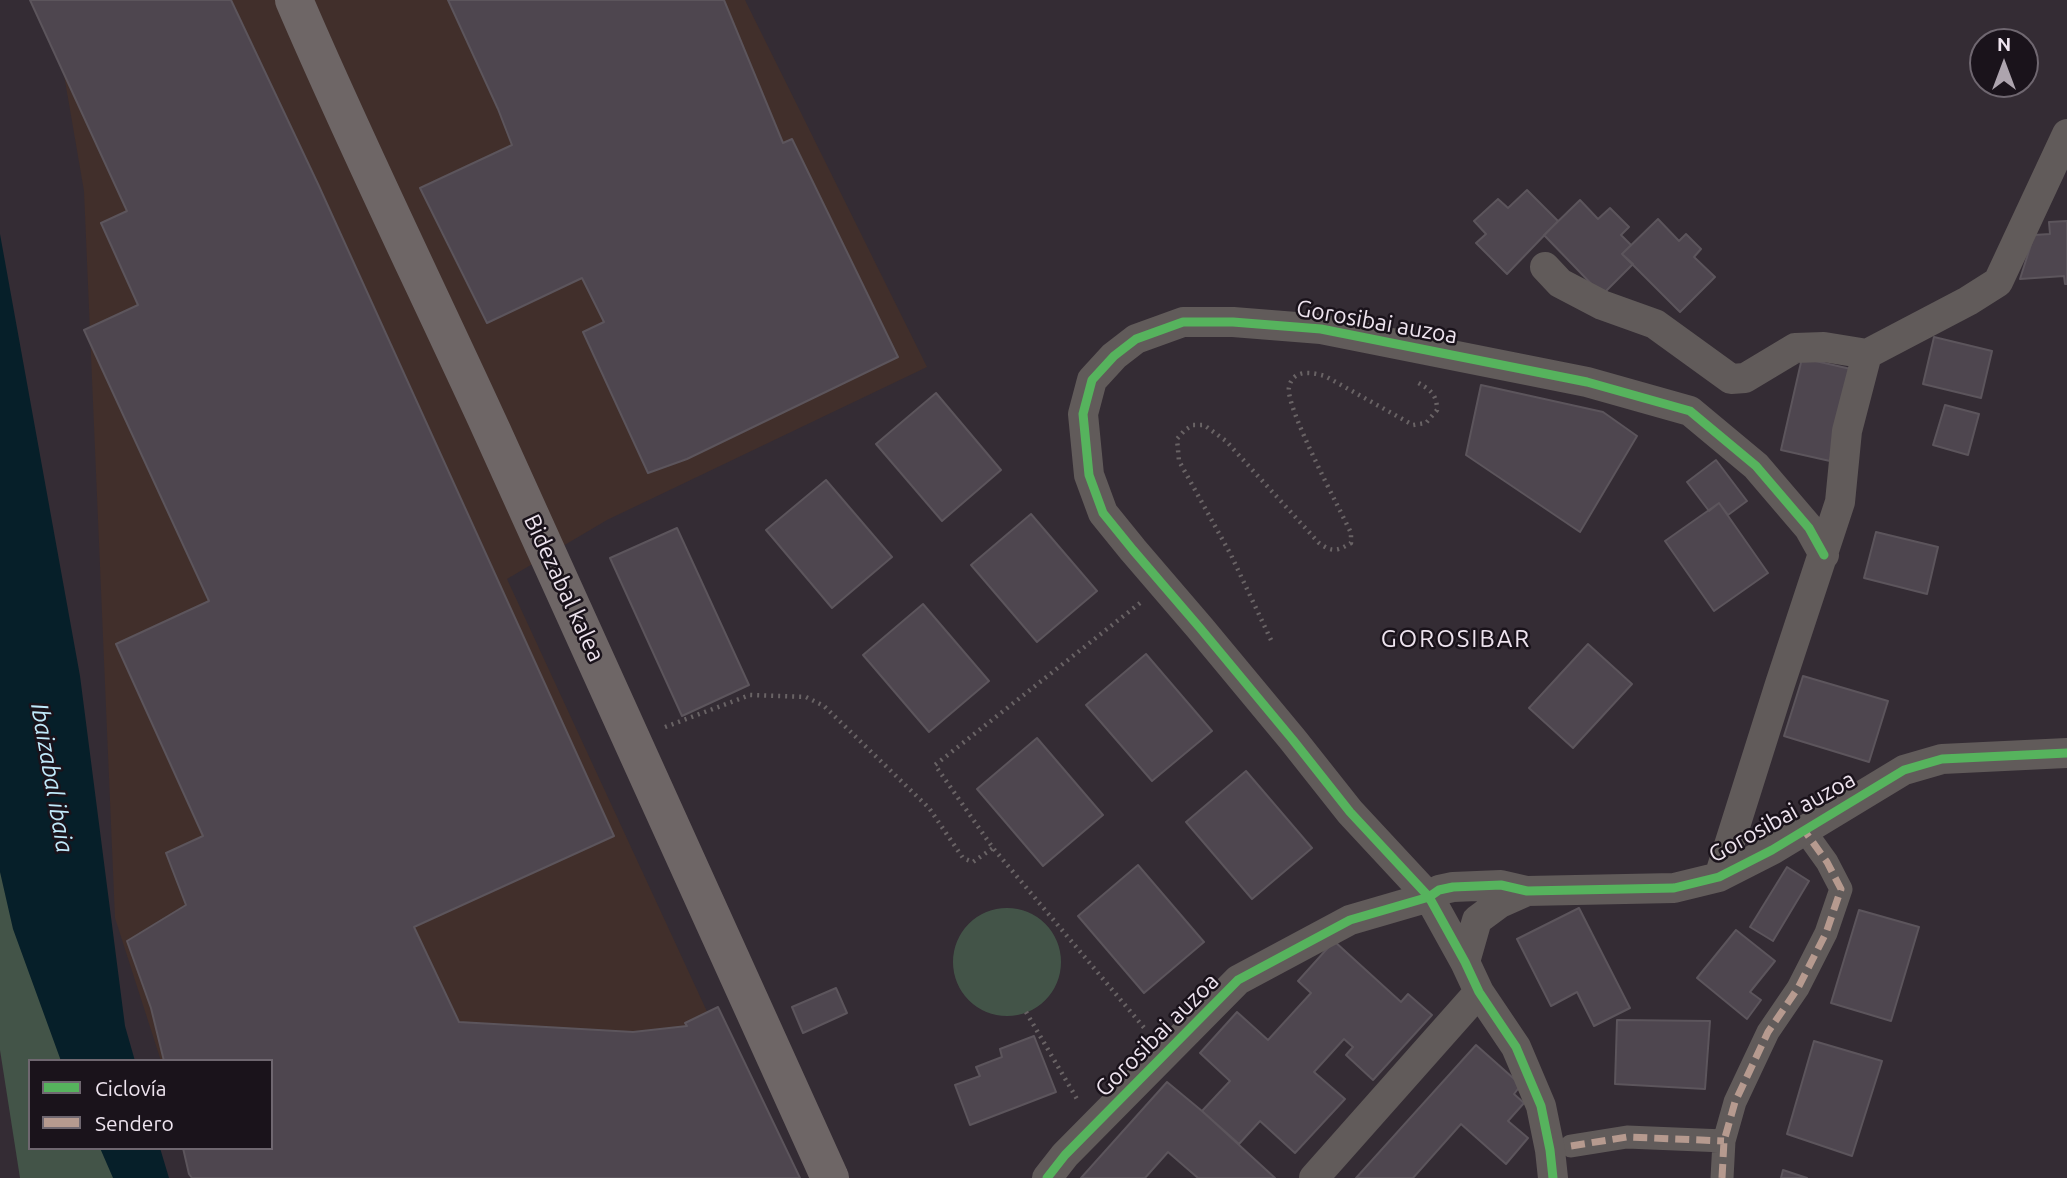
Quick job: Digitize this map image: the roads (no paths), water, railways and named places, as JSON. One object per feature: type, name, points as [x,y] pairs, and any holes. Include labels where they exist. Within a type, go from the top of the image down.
[{"type":"highway","name":"Bidezabal kalea","points":[[293,0],[375,185],[445,330],[635,743],[830,1178]]},
{"type":"street","points":[[1545,267],[1560,283],[1602,305],[1655,324],[1731,379],[1745,378],[1795,348],[1824,347],[1867,354],[1968,301],[1998,282],[2067,134]]},
{"type":"street","name":"Gorosibai auzoa","points":[[1553,1178],[1541,1106],[1516,1047],[1479,992],[1465,962],[1441,892],[1350,812],[1103,513],[1089,475],[1083,414],[1092,380],[1114,356],[1136,340],[1183,322],[1233,322],[1321,329],[1587,382],[1690,411],[1756,466],[1809,528],[1824,555]]},
{"type":"street","name":"Gorosibai auzoa","points":[[1719,877],[1840,502],[1847,431],[1867,354]]},
{"type":"street","name":"Gorosibai auzoa","points":[[1047,1178],[1065,1154],[1238,980],[1350,920],[1441,892],[1501,885],[1527,891],[1674,888],[1719,877],[1772,850],[1904,770],[1942,759],[2067,753]]},
{"type":"street","points":[[1722,1178],[1724,1141],[1735,1102],[1768,1032],[1798,988],[1826,933],[1841,889],[1827,862],[1804,830]]},
{"type":"street","points":[[1465,962],[1477,920],[1500,903],[1527,891]]},
{"type":"street","points":[[1441,892],[1469,905],[1477,920]]},
{"type":"street","points":[[1314,1178],[1479,992]]},
{"type":"street","points":[[1571,1146],[1627,1137],[1724,1141]]},
{"type":"water","name":"Ibaizabal ibaia","points":[[0,234],[80,676],[125,1026],[134,1059],[60,1059],[13,929],[0,872]]},
{"type":"water","points":[[101,1150],[161,1150],[169,1178],[113,1178]]},
{"type":"district","name":"GOROSIBAR","points":[[1456,639]]}]
